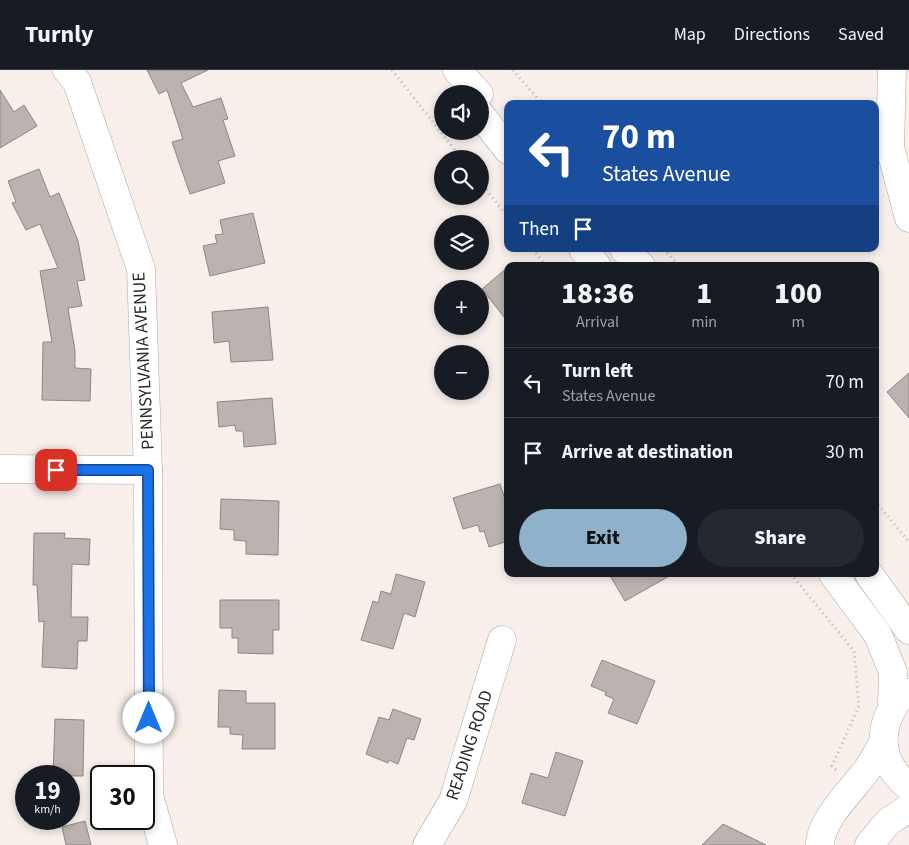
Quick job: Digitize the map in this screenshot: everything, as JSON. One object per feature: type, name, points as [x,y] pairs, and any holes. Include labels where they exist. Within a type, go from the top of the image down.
[{"type":"street","name":"PENNSYLVANIA AVENUE","points":[[66,70],[77,82],[141,268],[148,470],[149,795],[163,845]]},
{"type":"street","points":[[446,70],[457,85]]},
{"type":"street","points":[[457,70],[471,85]]},
{"type":"street","points":[[892,70],[890,147],[909,218]]},
{"type":"street","points":[[489,104],[504,120]]},
{"type":"street","points":[[489,126],[504,145]]},
{"type":"street","points":[[586,252],[594,262]]},
{"type":"street","points":[[627,252],[637,262]]},
{"type":"street","points":[[0,469],[148,470]]},
{"type":"street","points":[[835,577],[878,635],[893,672],[901,697],[885,723],[883,743],[888,763],[900,780],[909,787]]},
{"type":"street","points":[[871,577],[909,630]]},
{"type":"street","name":"READING ROAD","points":[[427,845],[453,801],[502,640]]},
{"type":"street","points":[[820,845],[820,838],[838,804],[866,770],[883,743]]},
{"type":"street","points":[[869,845],[888,822],[909,808]]},
{"type":"path","points":[[392,70],[455,150]]},
{"type":"path","points":[[514,70],[539,100]]},
{"type":"path","points":[[489,193],[504,212]]},
{"type":"path","points":[[534,252],[543,262]]},
{"type":"path","points":[[667,252],[675,262]]},
{"type":"path","points":[[879,506],[909,542]]},
{"type":"path","points":[[793,577],[854,651],[859,706],[832,766],[853,786]]},
{"type":"building","points":[[147,70],[208,70],[181,83],[193,107],[221,98],[228,119],[223,120],[235,156],[218,161],[225,183],[190,194],[172,142],[183,139],[167,90],[159,94]]},
{"type":"building","points":[[0,90],[14,112],[24,105],[37,126],[0,148]]},
{"type":"building","points":[[39,169],[50,197],[59,193],[78,241],[85,280],[77,281],[82,306],[68,308],[75,351],[75,368],[91,369],[90,401],[42,400],[43,342],[52,342],[40,271],[58,268],[40,224],[26,230],[12,203],[16,202],[8,181]]},
{"type":"building","points":[[253,213],[265,263],[210,276],[203,246],[217,243],[215,235],[223,234],[220,220]]},
{"type":"building","points":[[504,270],[504,317],[489,298],[489,283]]},
{"type":"building","points":[[268,307],[273,360],[231,362],[229,341],[214,343],[212,312]]},
{"type":"building","points":[[909,373],[909,418],[887,392]]},
{"type":"building","points":[[272,398],[276,444],[244,447],[243,431],[236,431],[235,425],[219,427],[217,402]]},
{"type":"building","points":[[500,484],[504,496],[504,542],[489,547],[484,531],[480,532],[478,525],[463,529],[453,498]]},
{"type":"building","points":[[221,499],[279,501],[278,555],[246,554],[246,541],[234,540],[234,530],[220,529]]},
{"type":"building","points":[[34,533],[65,533],[64,538],[90,539],[89,565],[72,564],[71,617],[88,617],[87,641],[78,641],[77,669],[42,667],[44,621],[39,622],[37,585],[33,585]]},
{"type":"building","points":[[396,574],[425,582],[415,617],[404,613],[393,649],[361,640],[373,601],[378,603],[381,591],[391,594]]},
{"type":"building","points":[[611,577],[668,577],[625,601]]},
{"type":"building","points":[[220,600],[279,600],[279,630],[273,630],[273,654],[238,653],[238,638],[232,638],[232,628],[220,628]]},
{"type":"building","points":[[602,660],[655,681],[637,724],[608,713],[614,699],[605,695],[606,692],[591,686]]},
{"type":"building","points":[[219,690],[246,691],[246,703],[275,703],[275,749],[242,749],[243,735],[230,734],[230,727],[218,727]]},
{"type":"building","points":[[393,709],[421,719],[414,740],[407,738],[398,764],[389,760],[388,763],[366,754],[379,717],[389,720]]},
{"type":"building","points":[[55,719],[84,720],[83,776],[80,776],[80,765],[53,765]]},
{"type":"building","points":[[556,752],[583,761],[565,816],[522,803],[531,773],[548,778]]},
{"type":"building","points":[[85,821],[91,845],[66,845],[63,830],[80,830],[80,822]]},
{"type":"building","points":[[723,824],[766,845],[702,845]]},
{"type":"route","points":[[56,470],[148,470],[149,718]]}]
